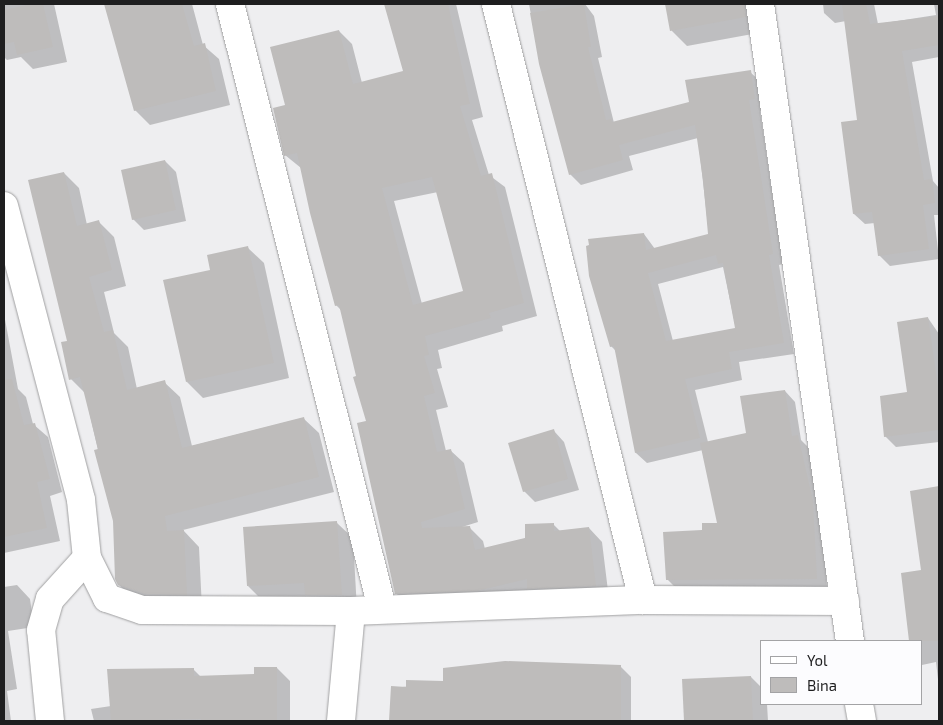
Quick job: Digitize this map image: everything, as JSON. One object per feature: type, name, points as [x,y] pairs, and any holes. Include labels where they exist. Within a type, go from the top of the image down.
[{"type":"street","points":[[230,4],[382,608]]},
{"type":"street","points":[[496,4],[643,600]]},
{"type":"street","points":[[760,4],[850,640]]},
{"type":"street","points":[[4,206],[81,500],[88,558],[107,598],[142,610],[351,611],[382,608],[643,600],[845,601]]},
{"type":"street","points":[[50,721],[42,630],[50,599],[88,558]]},
{"type":"street","points":[[341,721],[351,611]]},
{"type":"street","points":[[859,705],[862,721]]},
{"type":"building","points":[[32,4],[43,4],[53,47],[17,55],[14,42],[4,44],[4,10]]},
{"type":"building","points":[[104,4],[182,4],[194,46],[205,43],[216,91],[134,111]]},
{"type":"building","points":[[384,4],[448,4],[470,104],[460,106],[481,176],[492,173],[524,303],[489,313],[491,318],[425,336],[429,355],[424,356],[435,393],[424,396],[437,452],[451,449],[465,509],[421,522],[422,528],[470,526],[475,550],[525,538],[525,524],[554,523],[554,531],[589,527],[596,586],[527,589],[527,579],[477,591],[395,594],[357,423],[366,421],[353,377],[356,376],[339,305],[335,306],[310,213],[297,153],[284,156],[273,108],[285,105],[270,47],[339,30],[353,84],[403,71]],"holes":[[[432,177],[463,291],[413,305],[382,188]]]},
{"type":"building","points":[[584,4],[591,47],[588,47],[606,120],[611,119],[612,122],[689,102],[685,80],[751,70],[755,99],[749,100],[773,254],[769,255],[784,343],[729,352],[732,369],[685,379],[700,438],[635,453],[614,346],[610,347],[589,276],[586,246],[589,245],[588,239],[644,233],[646,250],[708,234],[695,125],[619,145],[623,160],[569,175],[539,64],[530,13]],"holes":[[[716,255],[718,264],[723,263],[735,328],[666,341],[648,273]]]},
{"type":"building","points":[[665,4],[745,4],[746,17],[670,31]]},
{"type":"building","points":[[842,4],[866,4],[870,24],[939,16],[939,45],[902,51],[924,180],[932,179],[935,203],[923,205],[929,249],[878,256],[872,212],[853,214],[841,122],[857,120]]},
{"type":"building","points":[[165,160],[176,210],[132,220],[121,170]]},
{"type":"building","points":[[64,172],[77,226],[99,220],[112,270],[89,277],[104,332],[113,330],[127,390],[165,380],[182,448],[304,417],[319,477],[165,516],[167,531],[184,530],[187,595],[145,594],[118,585],[115,579],[113,521],[94,450],[98,449],[80,377],[69,380],[61,342],[67,341],[28,180]]},
{"type":"building","points":[[248,246],[274,363],[186,382],[163,280],[210,270],[207,255]]},
{"type":"building","points":[[928,317],[939,394],[939,430],[884,437],[880,396],[907,392],[897,322]]},
{"type":"building","points":[[12,379],[24,425],[35,423],[50,479],[37,482],[47,528],[4,537],[4,380]]},
{"type":"building","points":[[785,390],[792,436],[798,435],[813,501],[817,579],[666,580],[663,532],[702,530],[702,523],[717,523],[700,443],[746,433],[740,396]]},
{"type":"building","points":[[554,429],[568,479],[523,492],[508,443]]},
{"type":"building","points":[[939,486],[939,641],[909,640],[901,573],[921,570],[910,491]]},
{"type":"building","points":[[337,521],[342,595],[305,595],[304,583],[247,586],[243,527]]},
{"type":"building","points":[[505,661],[621,665],[621,721],[389,721],[391,686],[406,687],[406,680],[443,681],[443,668]]},
{"type":"building","points":[[254,667],[277,667],[277,721],[201,721],[201,719],[111,721],[107,669],[194,668],[194,676],[254,674]]},
{"type":"building","points":[[751,676],[753,721],[684,721],[682,679]]}]
